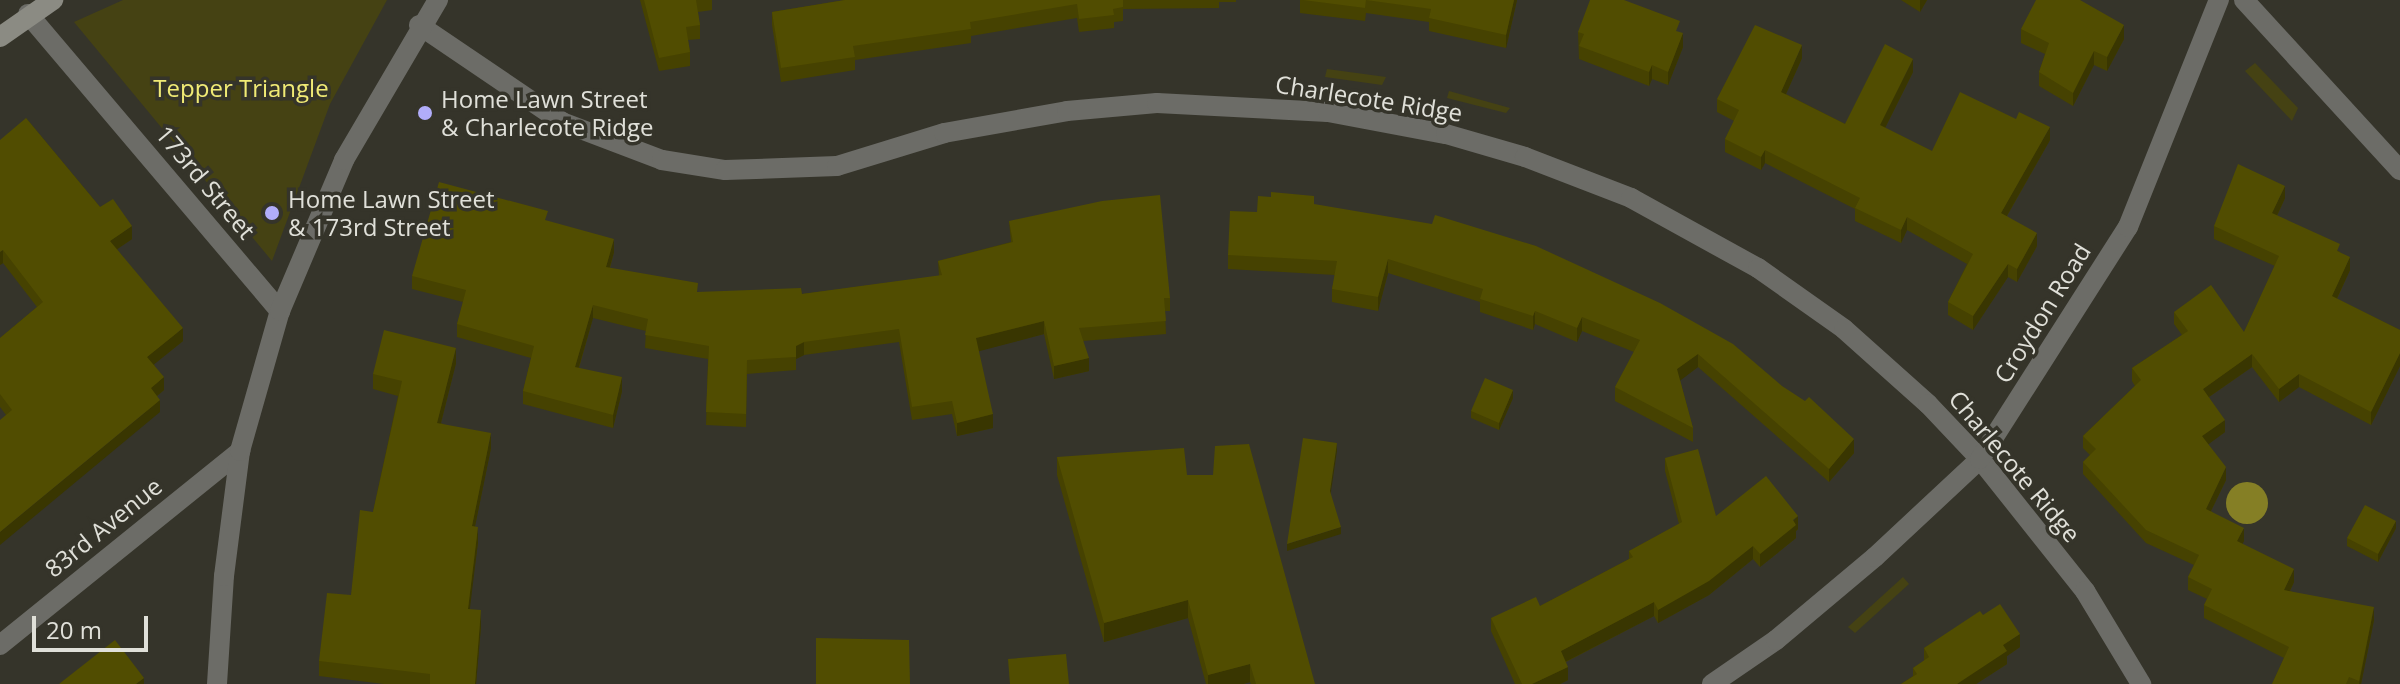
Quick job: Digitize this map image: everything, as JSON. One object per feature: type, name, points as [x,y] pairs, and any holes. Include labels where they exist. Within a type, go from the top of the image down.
[{"type":"main road","points":[[0,37],[28,14],[53,0]]},
{"type":"street","points":[[217,684],[224,576],[240,451],[280,311],[344,160],[419,25],[438,0]]},
{"type":"street","name":"Croydon Road","points":[[1712,684],[1776,640],[1875,557],[1980,459],[2128,227],[2219,0]]},
{"type":"street","points":[[2244,0],[2400,170]]},
{"type":"street","name":"173rd Street","points":[[28,14],[280,311]]},
{"type":"street","name":"Charlecote Ridge","points":[[419,25],[562,122],[650,157],[725,170],[837,166],[944,133],[1067,111],[1157,103],[1328,112],[1446,134],[1525,157],[1631,198],[1758,268],[1844,329],[1928,404],[1980,459],[2085,591],[2141,684]]},
{"type":"street","name":"83rd Avenue","points":[[0,645],[240,451]]},
{"type":"green space","name":"Tepper Triangle","points":[[123,0],[387,0],[330,104],[272,261],[74,22]]},
{"type":"green space","points":[[2255,63],[2298,108],[2292,121],[2245,71]]},
{"type":"green space","points":[[1327,69],[1386,77],[1382,85],[1325,77]]},
{"type":"green space","points":[[1449,91],[1510,108],[1506,113],[1447,98]]},
{"type":"green space","points":[[1903,577],[1909,584],[1855,633],[1848,627]]},
{"type":"shaded area","points":[[2247,482],[2262,488],[2268,503],[2262,518],[2247,524],[2232,518],[2226,503],[2232,488]]},
{"type":"building","points":[[644,0],[696,0],[700,25],[686,27],[690,52],[659,58]]},
{"type":"building","points":[[845,0],[1123,0],[1123,7],[1113,9],[1114,15],[1079,19],[1077,4],[970,22],[971,29],[853,46],[855,57],[781,68],[772,12]]},
{"type":"building","points":[[1303,0],[1366,0],[1365,8]]},
{"type":"building","points":[[1366,0],[1514,0],[1506,35],[1429,18],[1431,9]]},
{"type":"building","points":[[1590,0],[1624,0],[1680,21],[1676,31],[1683,33],[1668,72],[1652,65],[1649,72],[1579,46],[1584,34],[1578,32]]},
{"type":"building","points":[[2036,0],[2080,0],[2124,25],[2107,57],[2094,51],[2073,93],[2039,72],[2049,43],[2021,29]]},
{"type":"building","points":[[1755,25],[1802,45],[1781,92],[1845,124],[1885,44],[1913,59],[1880,125],[1932,151],[1960,92],[2016,119],[2019,112],[2050,127],[2001,213],[2037,233],[2017,269],[2008,264],[1973,316],[1948,302],[1973,254],[1907,217],[1901,230],[1855,208],[1860,198],[1765,150],[1761,157],[1725,139],[1739,110],[1717,99]]},
{"type":"building","points":[[26,118],[100,207],[113,199],[132,226],[110,241],[183,328],[147,357],[164,377],[151,388],[160,400],[0,532],[0,420],[12,410],[0,394],[0,338],[43,302],[3,250],[0,252],[0,140]]},
{"type":"building","points":[[2238,164],[2285,186],[2272,213],[2340,244],[2337,251],[2350,257],[2332,296],[2400,330],[2400,353],[2371,412],[2299,374],[2279,389],[2252,354],[2203,389],[2225,420],[2202,436],[2226,467],[2206,509],[2244,528],[2237,541],[2294,569],[2284,590],[2374,607],[2359,681],[2349,677],[2346,684],[2272,684],[2289,647],[2204,605],[2212,589],[2188,577],[2199,555],[2146,530],[2083,462],[2096,449],[2083,436],[2141,380],[2132,368],[2188,331],[2174,312],[2211,285],[2244,332],[2279,256],[2214,226]]},
{"type":"building","points":[[439,182],[548,211],[545,220],[614,239],[606,267],[698,283],[697,292],[801,288],[802,294],[942,275],[938,261],[1013,242],[1009,221],[1102,201],[1160,195],[1170,298],[1164,298],[1166,321],[1079,328],[1089,358],[1054,366],[1044,321],[976,338],[993,414],[957,423],[952,401],[912,407],[899,329],[804,342],[796,346],[796,357],[747,360],[746,414],[706,412],[709,346],[645,335],[648,319],[593,305],[575,367],[622,377],[613,415],[523,391],[534,346],[457,324],[466,290],[412,276]]},
{"type":"building","points":[[1271,192],[1314,196],[1314,204],[1432,224],[1435,215],[1536,246],[1660,303],[1733,344],[1782,386],[1805,401],[1809,397],[1854,439],[1829,469],[1698,354],[1677,369],[1693,428],[1615,387],[1640,340],[1582,317],[1577,328],[1535,311],[1533,316],[1480,299],[1483,289],[1388,259],[1378,297],[1332,289],[1337,261],[1228,255],[1230,211],[1257,212],[1258,196],[1271,197]]},
{"type":"building","points":[[384,330],[456,348],[437,423],[491,433],[472,526],[478,527],[468,609],[481,610],[475,684],[430,684],[430,674],[319,661],[327,593],[351,595],[360,510],[373,512],[402,381],[373,374]]},
{"type":"building","points":[[1485,378],[1513,390],[1499,423],[1471,411]]},
{"type":"building","points":[[1303,438],[1337,443],[1330,491],[1341,527],[1287,544]]},
{"type":"building","points":[[1249,444],[1315,684],[1256,684],[1250,664],[1208,675],[1188,600],[1104,623],[1057,457],[1184,448],[1187,475],[1213,475],[1215,446]]},
{"type":"building","points":[[1698,449],[1716,516],[1766,476],[1798,516],[1793,520],[1796,525],[1760,554],[1753,546],[1709,581],[1658,610],[1654,602],[1561,651],[1568,667],[1532,684],[1522,684],[1491,618],[1536,597],[1540,606],[1633,557],[1629,551],[1682,522],[1665,458]]},
{"type":"building","points":[[2365,505],[2396,521],[2378,554],[2347,538]]},
{"type":"building","points":[[2000,604],[2020,634],[2003,645],[2007,651],[1957,684],[1901,684],[1917,674],[1913,668],[1929,657],[1924,648],[1980,611],[1983,615]]},
{"type":"building","points":[[816,638],[909,640],[910,684],[816,684]]},
{"type":"building","points":[[115,640],[144,678],[136,684],[59,684]]},
{"type":"building","points":[[1066,654],[1069,684],[1010,684],[1008,659]]},
{"type":"place","name":"Home Lawn Street & Charlecote Ridge","points":[[425,113]]},
{"type":"place","name":"Home Lawn Street & 173rd Street","points":[[272,213]]}]
